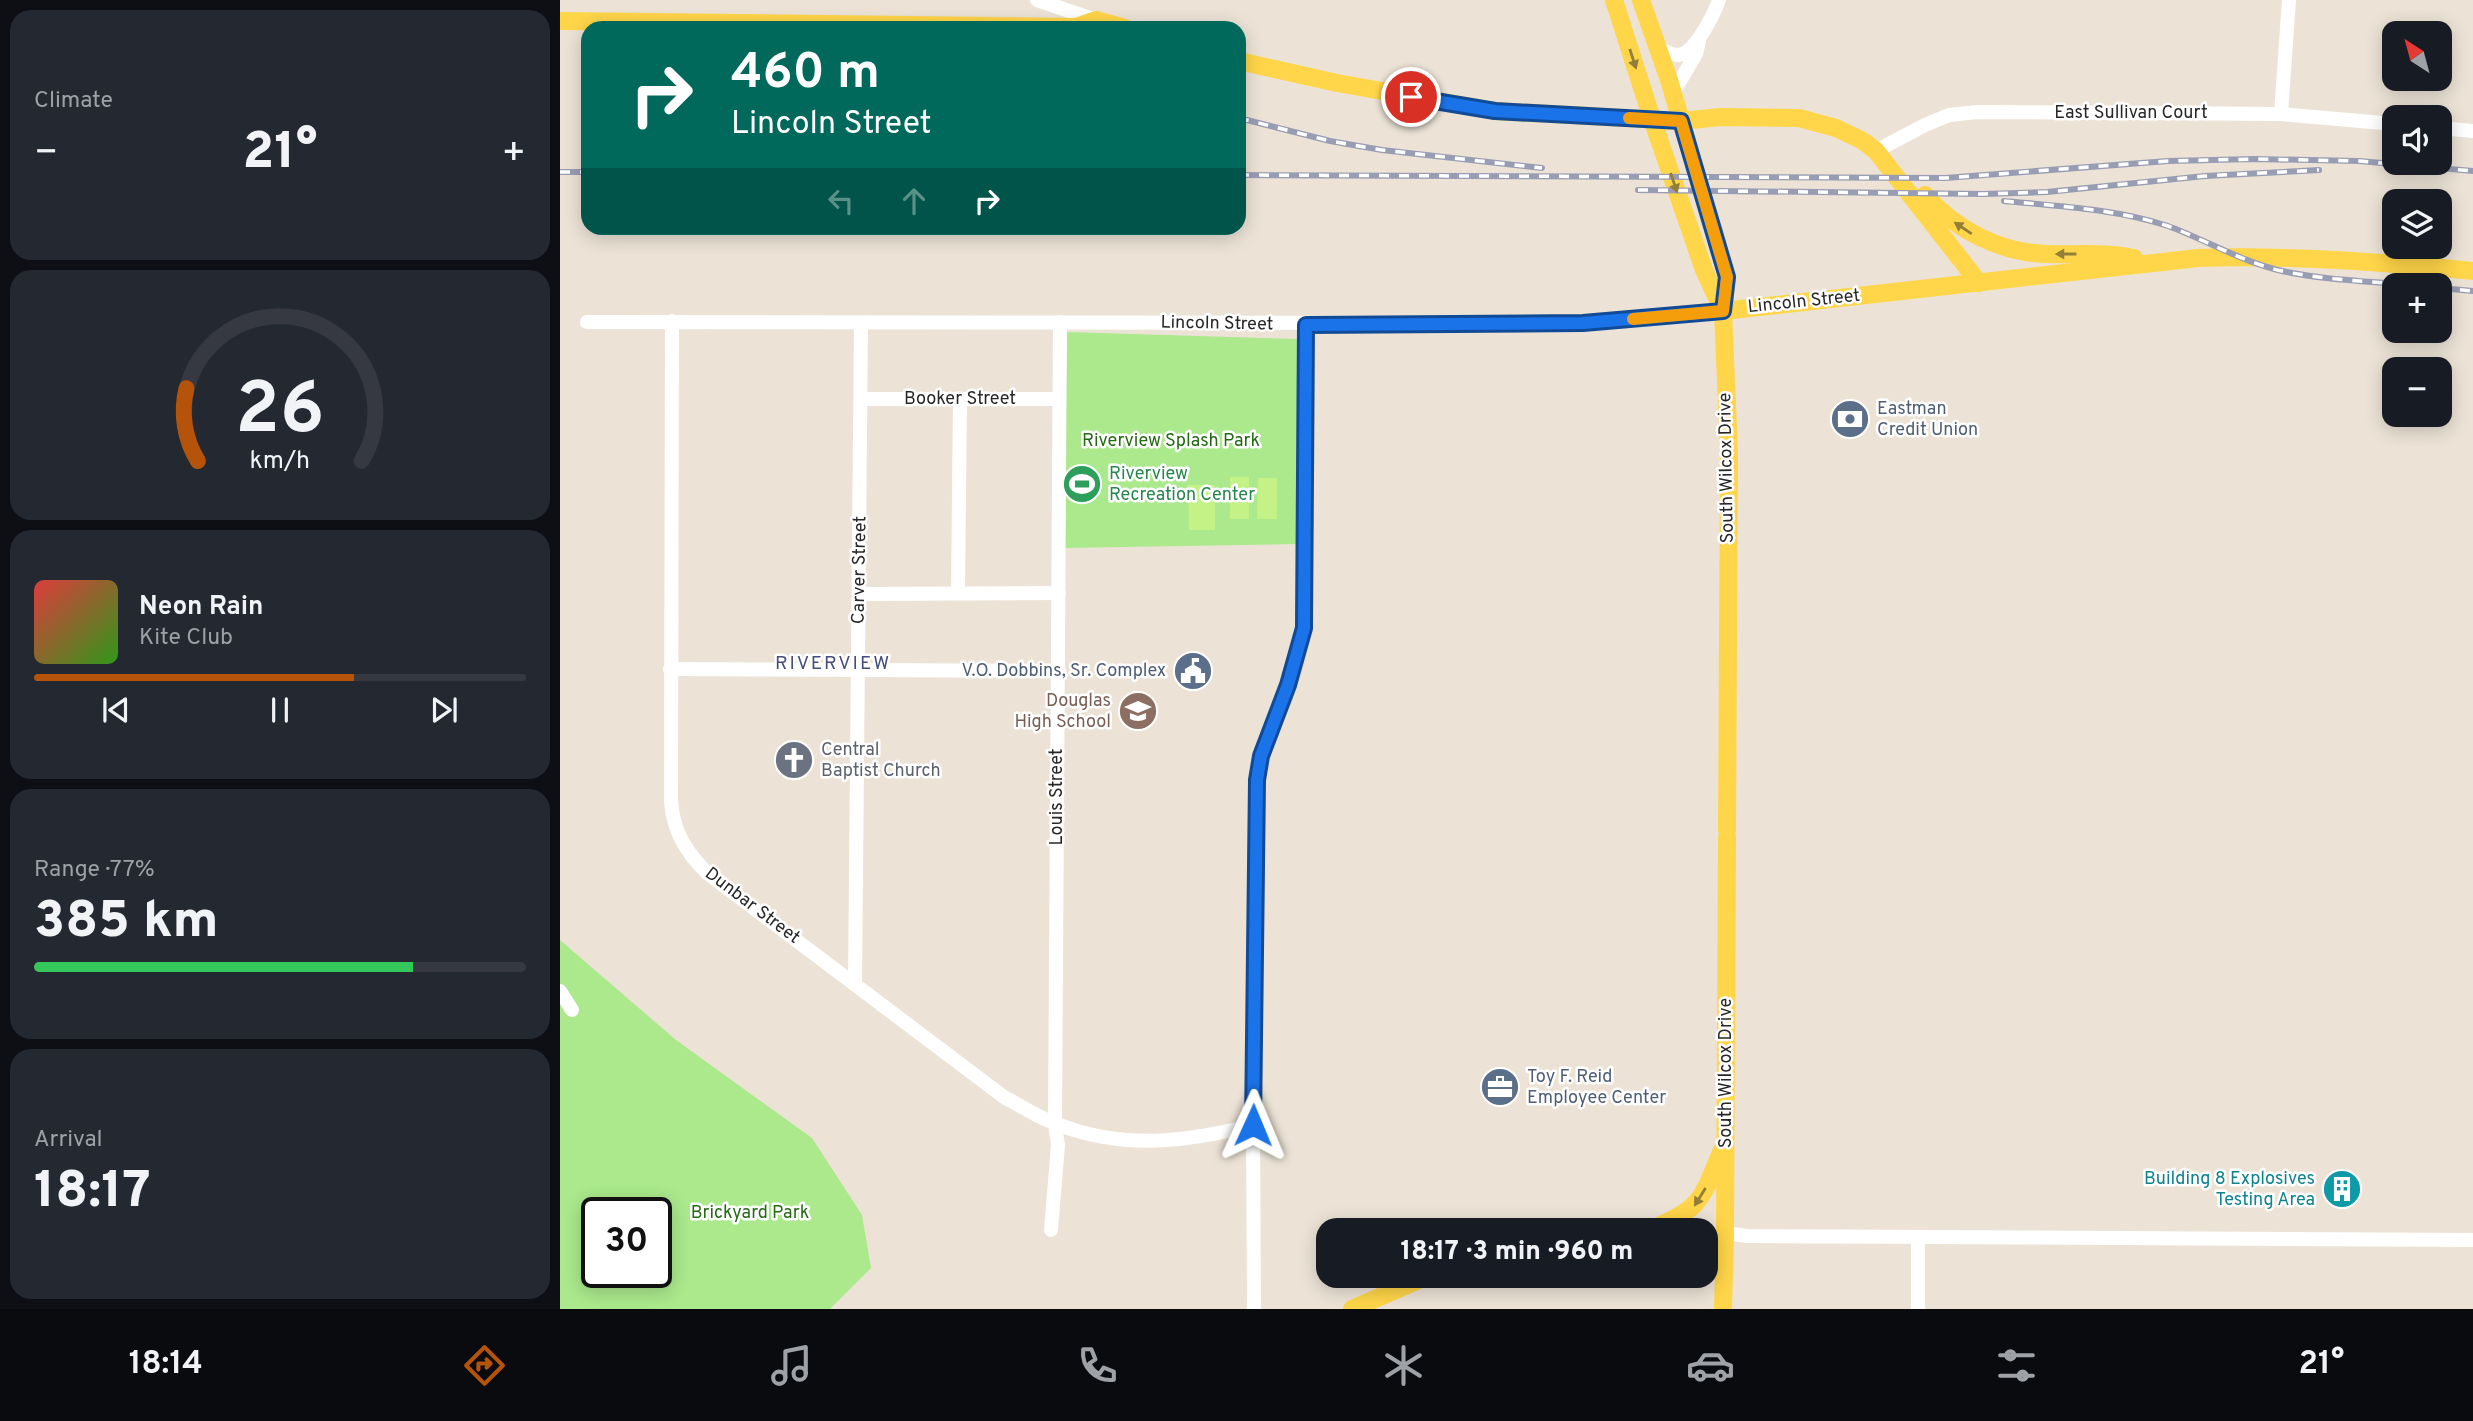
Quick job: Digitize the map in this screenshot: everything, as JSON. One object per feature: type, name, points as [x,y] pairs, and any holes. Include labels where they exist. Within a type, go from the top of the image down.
[{"type":"main road","name":"South Wilcox Drive","points":[[1614,0],[1704,270],[1723,311],[1729,453],[1726,1233],[1723,1309]]},
{"type":"main road","points":[[1641,0],[1681,121],[1727,277],[1723,311]]},
{"type":"main road","points":[[1093,21],[1100,21]]},
{"type":"main road","points":[[560,22],[581,22]]},
{"type":"main road","points":[[1246,63],[1337,83],[1495,111],[1681,121],[1721,117],[1799,118],[1836,128],[1863,141],[1900,165],[1943,213],[1977,237],[2013,249],[2044,254],[2117,254],[2155,261]]},
{"type":"main road","points":[[1876,151],[1979,282]]},
{"type":"main road","name":"Lincoln Street","points":[[1723,311],[2155,261],[2240,257],[2347,260],[2473,271]]},
{"type":"main road","points":[[1679,1218],[1691,1210],[1703,1194],[1726,1140]]},
{"type":"main road","points":[[1718,1233],[1726,1233]]},
{"type":"main road","points":[[1352,1309],[1400,1288]]},
{"type":"street","points":[[1039,0],[1096,20]]},
{"type":"street","points":[[1658,47],[1665,52],[1679,55],[1690,49],[1700,36],[1718,0]]},
{"type":"street","points":[[2281,114],[2288,0]]},
{"type":"street","points":[[1672,93],[1696,54],[1700,36]]},
{"type":"street","name":"East Sullivan Court","points":[[1876,151],[1949,115],[1978,112],[2281,114],[2382,123]]},
{"type":"street","points":[[2452,129],[2473,131]]},
{"type":"street","name":"Lincoln Street","points":[[587,322],[1306,325],[1583,323],[1723,311]]},
{"type":"street","name":"Dunbar Street","points":[[672,321],[671,809],[686,849],[707,873],[1004,1097],[1055,1124],[1100,1136],[1153,1141],[1208,1137],[1253,1125]]},
{"type":"street","name":"Louis Street","points":[[1051,1230],[1058,1145],[1055,1124],[1059,322]]},
{"type":"street","name":"Carver Street","points":[[855,984],[861,323]]},
{"type":"street","points":[[1254,1309],[1257,780],[1261,756],[1288,685],[1304,628],[1306,325]]},
{"type":"street","name":"Booker Street","points":[[862,399],[1058,399]]},
{"type":"street","points":[[958,593],[960,399]]},
{"type":"street","points":[[860,594],[1059,593]]},
{"type":"street","points":[[670,669],[1059,671]]},
{"type":"street","points":[[560,991],[572,1010]]},
{"type":"street","points":[[1726,1233],[1748,1236],[2473,1240]]},
{"type":"street","points":[[1917,1309],[1918,1237]]},
{"type":"green space","name":"Riverview Splash Park","points":[[1067,332],[1299,339],[1299,544],[1063,548]]},
{"type":"green space","points":[[1230,477],[1249,477],[1249,519],[1230,519]]},
{"type":"green space","points":[[1258,478],[1277,478],[1277,519],[1257,519]]},
{"type":"green space","points":[[1188,485],[1215,485],[1215,530],[1189,530]]},
{"type":"green space","name":"Brickyard Park","points":[[560,940],[676,1040],[812,1138],[862,1215],[871,1268],[830,1309],[560,1309]]},
{"type":"railway","points":[[1246,120],[1330,141],[1382,150],[1542,168]]},
{"type":"railway","points":[[1246,175],[1945,178],[2168,161],[2255,159],[2359,161],[2473,171]]},
{"type":"railway","points":[[1638,190],[1984,194],[2047,192],[2205,176],[2319,170]]},
{"type":"railway","points":[[560,172],[581,172]]},
{"type":"railway","points":[[2004,201],[2087,209],[2148,220],[2282,271],[2382,283]]},
{"type":"railway","points":[[2452,289],[2473,291]]},
{"type":"slow traffic","points":[[1629,118],[1681,121],[1727,277],[1723,311],[1633,319]]},
{"type":"place","name":"Eastman Credit Union","points":[[1850,419]]},
{"type":"place","name":"Riverview Recreation Center","points":[[1082,484]]},
{"type":"place","name":"V.O. Dobbins, Sr. Complex","points":[[1193,671]]},
{"type":"place","name":"Douglas High School","points":[[1138,711]]},
{"type":"place","name":"Central Baptist Church","points":[[794,760]]},
{"type":"place","name":"Toy F. Reid Employee Center","points":[[1500,1087]]},
{"type":"place","name":"Building 8 Explosives Testing Area","points":[[2342,1189]]},
{"type":"district","name":"RIVERVIEW","points":[[833,664]]},
{"type":"route","points":[[1253,1125],[1257,780],[1261,756],[1288,685],[1304,628],[1306,325],[1583,323],[1723,311],[1727,277],[1681,121],[1495,111],[1411,97]]}]
